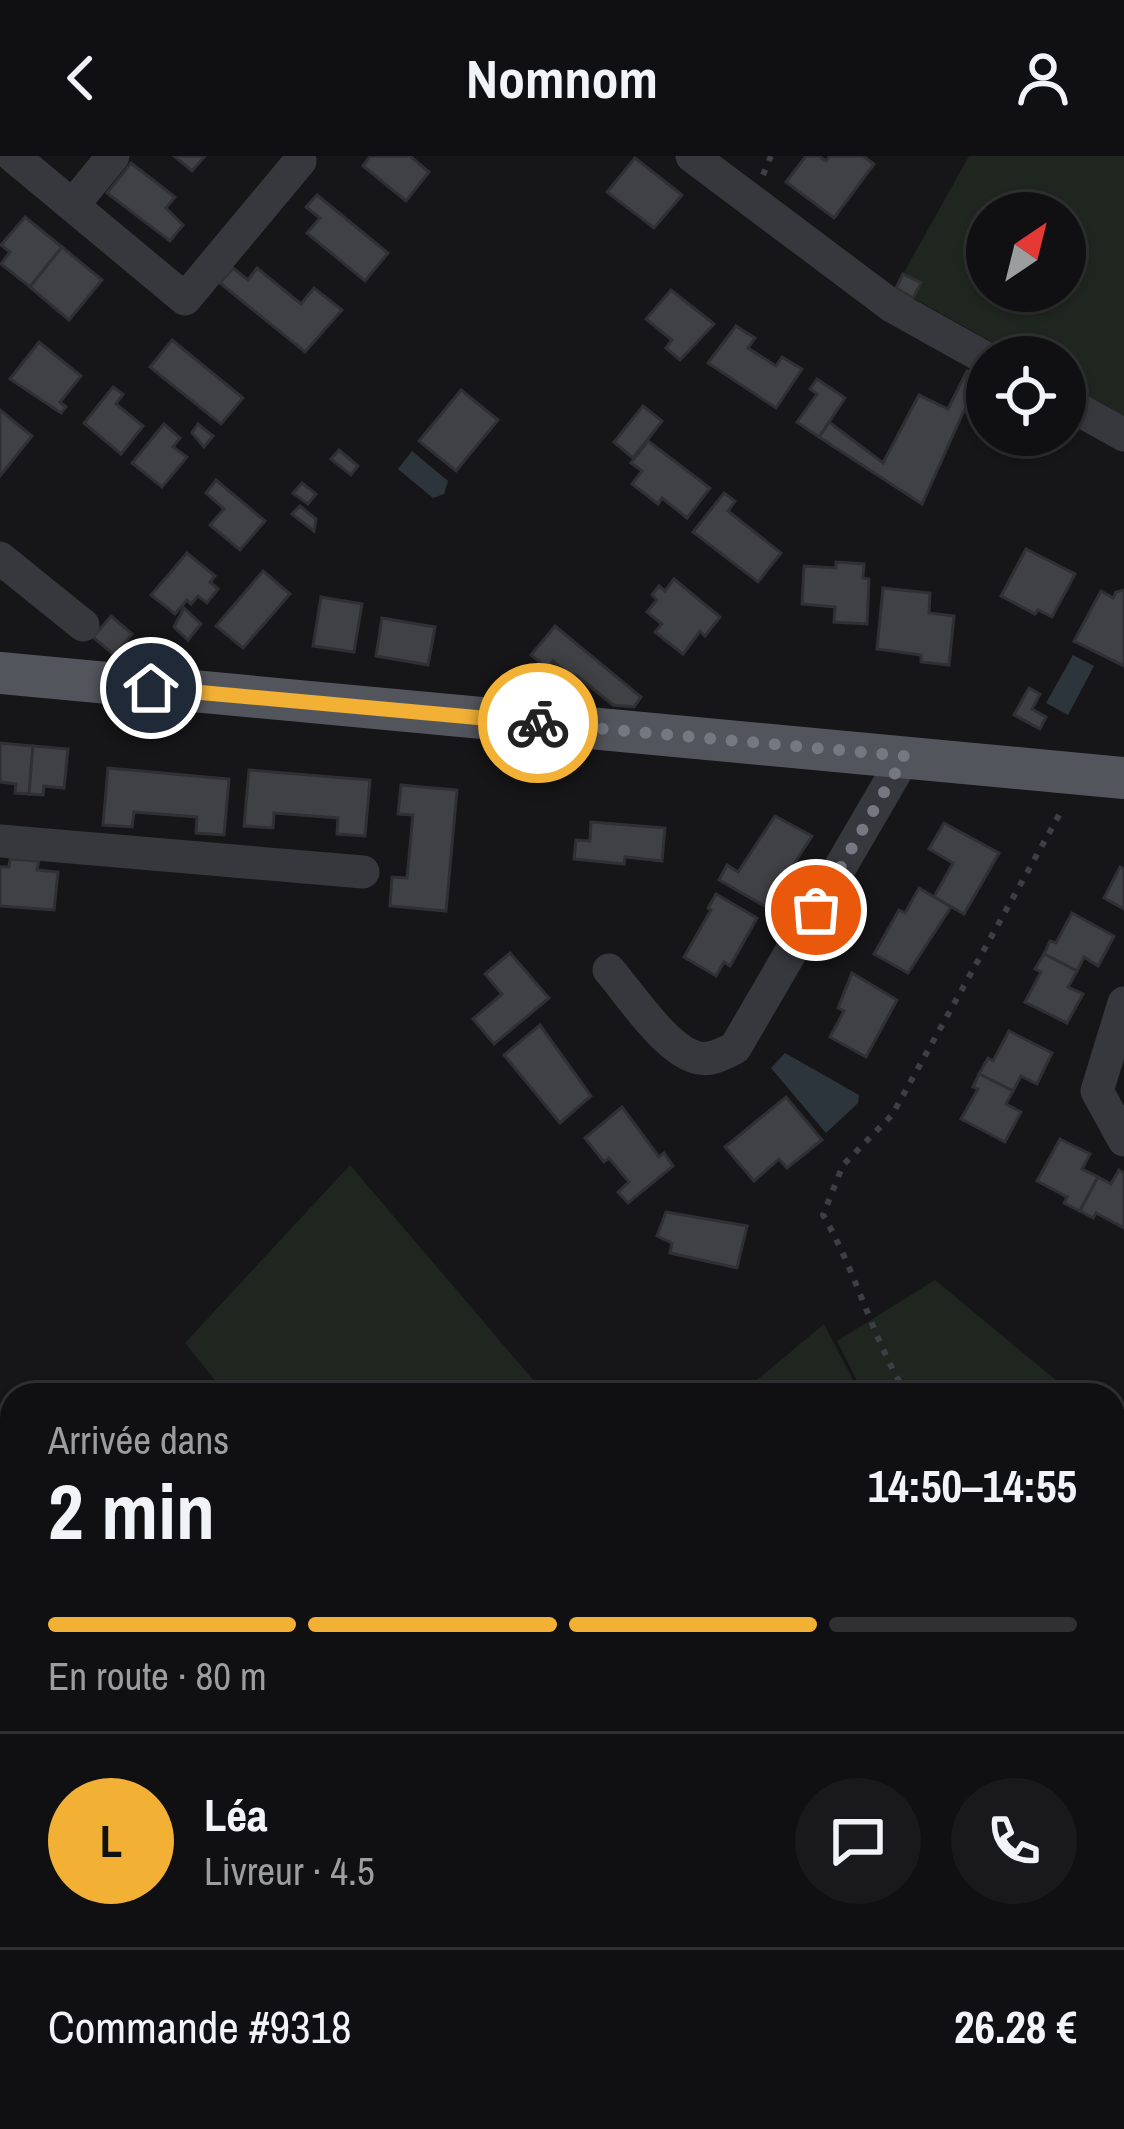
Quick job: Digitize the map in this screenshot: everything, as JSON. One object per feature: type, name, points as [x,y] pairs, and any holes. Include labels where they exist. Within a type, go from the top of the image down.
[{"type":"main road","points":[[0,674],[1124,778]]},
{"type":"street","points":[[13,156],[185,299],[300,161]]},
{"type":"street","points":[[73,205],[113,156]]},
{"type":"street","points":[[692,156],[892,306],[966,347]]},
{"type":"street","points":[[1086,414],[1124,435]]},
{"type":"street","points":[[0,558],[83,626]]},
{"type":"street","points":[[610,970],[673,1045],[697,1058],[716,1058],[736,1048],[905,756]]},
{"type":"street","points":[[0,841],[363,872]]},
{"type":"street","points":[[1124,1004],[1097,1091],[1124,1140]]},
{"type":"path","points":[[900,1383],[823,1215],[843,1165],[892,1114],[1082,773]]},
{"type":"shaded area","points":[[969,156],[1124,156],[1124,416],[1086,395],[1086,336],[981,336],[913,298],[920,283],[903,274]]},
{"type":"shaded area","points":[[412,451],[448,481],[444,494],[433,498],[398,469]]},
{"type":"shaded area","points":[[1073,655],[1094,666],[1068,715],[1046,703]]},
{"type":"shaded area","points":[[785,1053],[859,1095],[858,1103],[826,1133],[771,1068]]},
{"type":"shaded area","points":[[350,1165],[536,1383],[217,1383],[185,1343]]},
{"type":"shaded area","points":[[935,1280],[1059,1383],[858,1383],[837,1341]]},
{"type":"shaded area","points":[[824,1324],[855,1383],[753,1383]]},
{"type":"building","points":[[174,156],[205,156],[192,171]]},
{"type":"building","points":[[370,156],[410,156],[429,172],[406,201],[363,166]]},
{"type":"building","points":[[806,156],[826,161],[830,156],[863,156],[874,164],[834,218],[786,182]]},
{"type":"building","points":[[635,158],[682,195],[654,228],[607,192]]},
{"type":"building","points":[[131,163],[175,197],[166,208],[183,225],[170,241],[107,193]]},
{"type":"building","points":[[317,195],[388,253],[365,281],[307,233],[320,218],[306,207]]},
{"type":"building","points":[[25,217],[62,247],[30,287],[1,264],[10,252],[1,245]]},
{"type":"building","points":[[62,247],[102,280],[69,320],[30,287]]},
{"type":"building","points":[[233,268],[248,280],[257,268],[301,304],[314,288],[342,310],[305,352],[220,283]]},
{"type":"building","points":[[903,274],[921,283],[913,298],[896,288]]},
{"type":"building","points":[[671,290],[714,324],[680,360],[666,348],[672,340],[646,319]]},
{"type":"building","points":[[736,326],[755,338],[748,348],[776,366],[782,357],[802,369],[776,408],[708,363]]},
{"type":"building","points":[[172,340],[243,398],[221,424],[150,367]]},
{"type":"building","points":[[39,342],[81,376],[60,402],[66,407],[61,413],[10,379]]},
{"type":"building","points":[[966,373],[966,406],[922,504],[819,437],[829,422],[883,463],[919,395],[948,409]]},
{"type":"building","points":[[817,379],[845,398],[819,437],[797,422],[817,394],[810,389]]},
{"type":"building","points":[[113,387],[123,394],[116,404],[143,426],[121,454],[84,423]]},
{"type":"building","points":[[461,390],[498,420],[456,471],[419,441]]},
{"type":"building","points":[[643,406],[662,421],[633,458],[614,442]]},
{"type":"building","points":[[0,410],[32,436],[0,476]]},
{"type":"building","points":[[164,424],[180,438],[173,447],[187,457],[162,487],[132,463]]},
{"type":"building","points":[[198,424],[213,436],[204,447],[192,433]]},
{"type":"building","points":[[648,441],[710,488],[687,518],[662,498],[658,504],[632,484],[642,471],[631,463]]},
{"type":"building","points":[[339,450],[358,466],[351,475],[331,459]]},
{"type":"building","points":[[216,480],[265,521],[240,550],[210,525],[224,509],[206,493]]},
{"type":"building","points":[[302,483],[316,494],[308,504],[293,493]]},
{"type":"building","points":[[724,493],[735,501],[728,511],[781,553],[758,582],[693,532]]},
{"type":"building","points":[[300,506],[316,519],[314,531],[292,514]]},
{"type":"building","points":[[1026,549],[1075,574],[1052,617],[1038,610],[1035,614],[1001,596]]},
{"type":"building","points":[[187,553],[215,576],[210,582],[218,589],[207,603],[198,596],[191,604],[187,600],[175,614],[151,595]]},
{"type":"building","points":[[836,562],[864,564],[863,578],[869,579],[867,624],[834,622],[835,607],[802,604],[804,566],[836,568]]},
{"type":"building","points":[[263,571],[290,594],[243,648],[216,626]]},
{"type":"building","points":[[674,579],[720,617],[705,636],[700,631],[683,654],[655,632],[662,624],[647,612],[657,600],[652,595],[659,586],[665,591]]},
{"type":"building","points":[[883,588],[930,593],[929,613],[954,616],[949,665],[921,662],[921,655],[877,649]]},
{"type":"building","points":[[1124,590],[1124,666],[1074,641],[1101,591],[1113,598]]},
{"type":"building","points":[[321,597],[362,604],[354,652],[313,646]]},
{"type":"building","points":[[184,608],[201,624],[188,640],[174,627]]},
{"type":"building","points":[[111,616],[132,634],[114,655],[93,637]]},
{"type":"building","points":[[382,618],[435,627],[428,665],[376,656]]},
{"type":"building","points":[[555,626],[641,697],[634,707],[613,705],[576,675],[553,661],[547,668],[531,655]]},
{"type":"building","points":[[1029,688],[1040,694],[1032,709],[1046,717],[1040,729],[1014,715]]},
{"type":"building","points":[[0,743],[33,746],[29,794],[15,793],[16,784],[0,782]]},
{"type":"building","points":[[33,746],[68,749],[64,788],[44,786],[43,795],[29,794]]},
{"type":"building","points":[[108,768],[229,779],[224,835],[196,833],[197,817],[134,812],[132,827],[103,825]]},
{"type":"building","points":[[249,770],[370,780],[365,836],[337,834],[338,818],[274,813],[273,828],[244,826]]},
{"type":"building","points":[[401,785],[457,790],[446,911],[390,906],[392,877],[407,878],[413,815],[398,814]]},
{"type":"building","points":[[775,816],[812,836],[766,907],[719,880],[727,865],[738,872]]},
{"type":"building","points":[[591,822],[665,828],[662,861],[625,857],[624,864],[574,859],[576,840],[590,841]]},
{"type":"building","points":[[944,823],[999,853],[964,914],[934,897],[953,863],[929,849]]},
{"type":"building","points":[[10,859],[39,861],[37,870],[58,872],[54,910],[0,906],[0,867],[9,867]]},
{"type":"building","points":[[1120,867],[1124,869],[1124,909],[1104,898]]},
{"type":"building","points":[[919,888],[951,907],[908,973],[874,954],[899,910],[905,913]]},
{"type":"building","points":[[716,894],[757,918],[730,966],[724,962],[716,976],[684,957]]},
{"type":"building","points":[[1072,913],[1114,936],[1098,966],[1084,957],[1077,971],[1044,954],[1050,941],[1056,943]]},
{"type":"building","points":[[510,953],[549,998],[494,1044],[473,1019],[502,994],[485,974]]},
{"type":"building","points":[[1044,954],[1077,971],[1068,987],[1083,994],[1067,1023],[1025,1002],[1041,972],[1035,969]]},
{"type":"building","points":[[852,973],[897,1000],[866,1057],[830,1037],[844,1011],[838,1008]]},
{"type":"building","points":[[540,1025],[591,1096],[560,1123],[504,1055]]},
{"type":"building","points":[[1009,1031],[1052,1053],[1037,1084],[1021,1076],[1013,1091],[979,1074],[988,1058],[993,1061]]},
{"type":"building","points":[[979,1074],[1013,1091],[1006,1104],[1021,1112],[1005,1142],[961,1119],[978,1089],[973,1087]]},
{"type":"building","points":[[786,1097],[822,1140],[787,1168],[779,1159],[754,1181],[725,1147]]},
{"type":"building","points":[[622,1107],[659,1157],[664,1153],[673,1166],[628,1203],[618,1192],[629,1182],[585,1138]]},
{"type":"building","points":[[1060,1139],[1090,1154],[1082,1169],[1098,1177],[1080,1211],[1064,1203],[1067,1197],[1037,1181]]},
{"type":"building","points":[[1119,1170],[1124,1173],[1124,1228],[1096,1213],[1093,1218],[1080,1211],[1098,1177],[1111,1184]]},
{"type":"building","points":[[666,1212],[747,1226],[737,1268],[670,1253],[672,1243],[657,1236]]},
{"type":"way so far","points":[[538,723],[905,756],[816,910]]},
{"type":"route","points":[[151,688],[538,723]]}]
